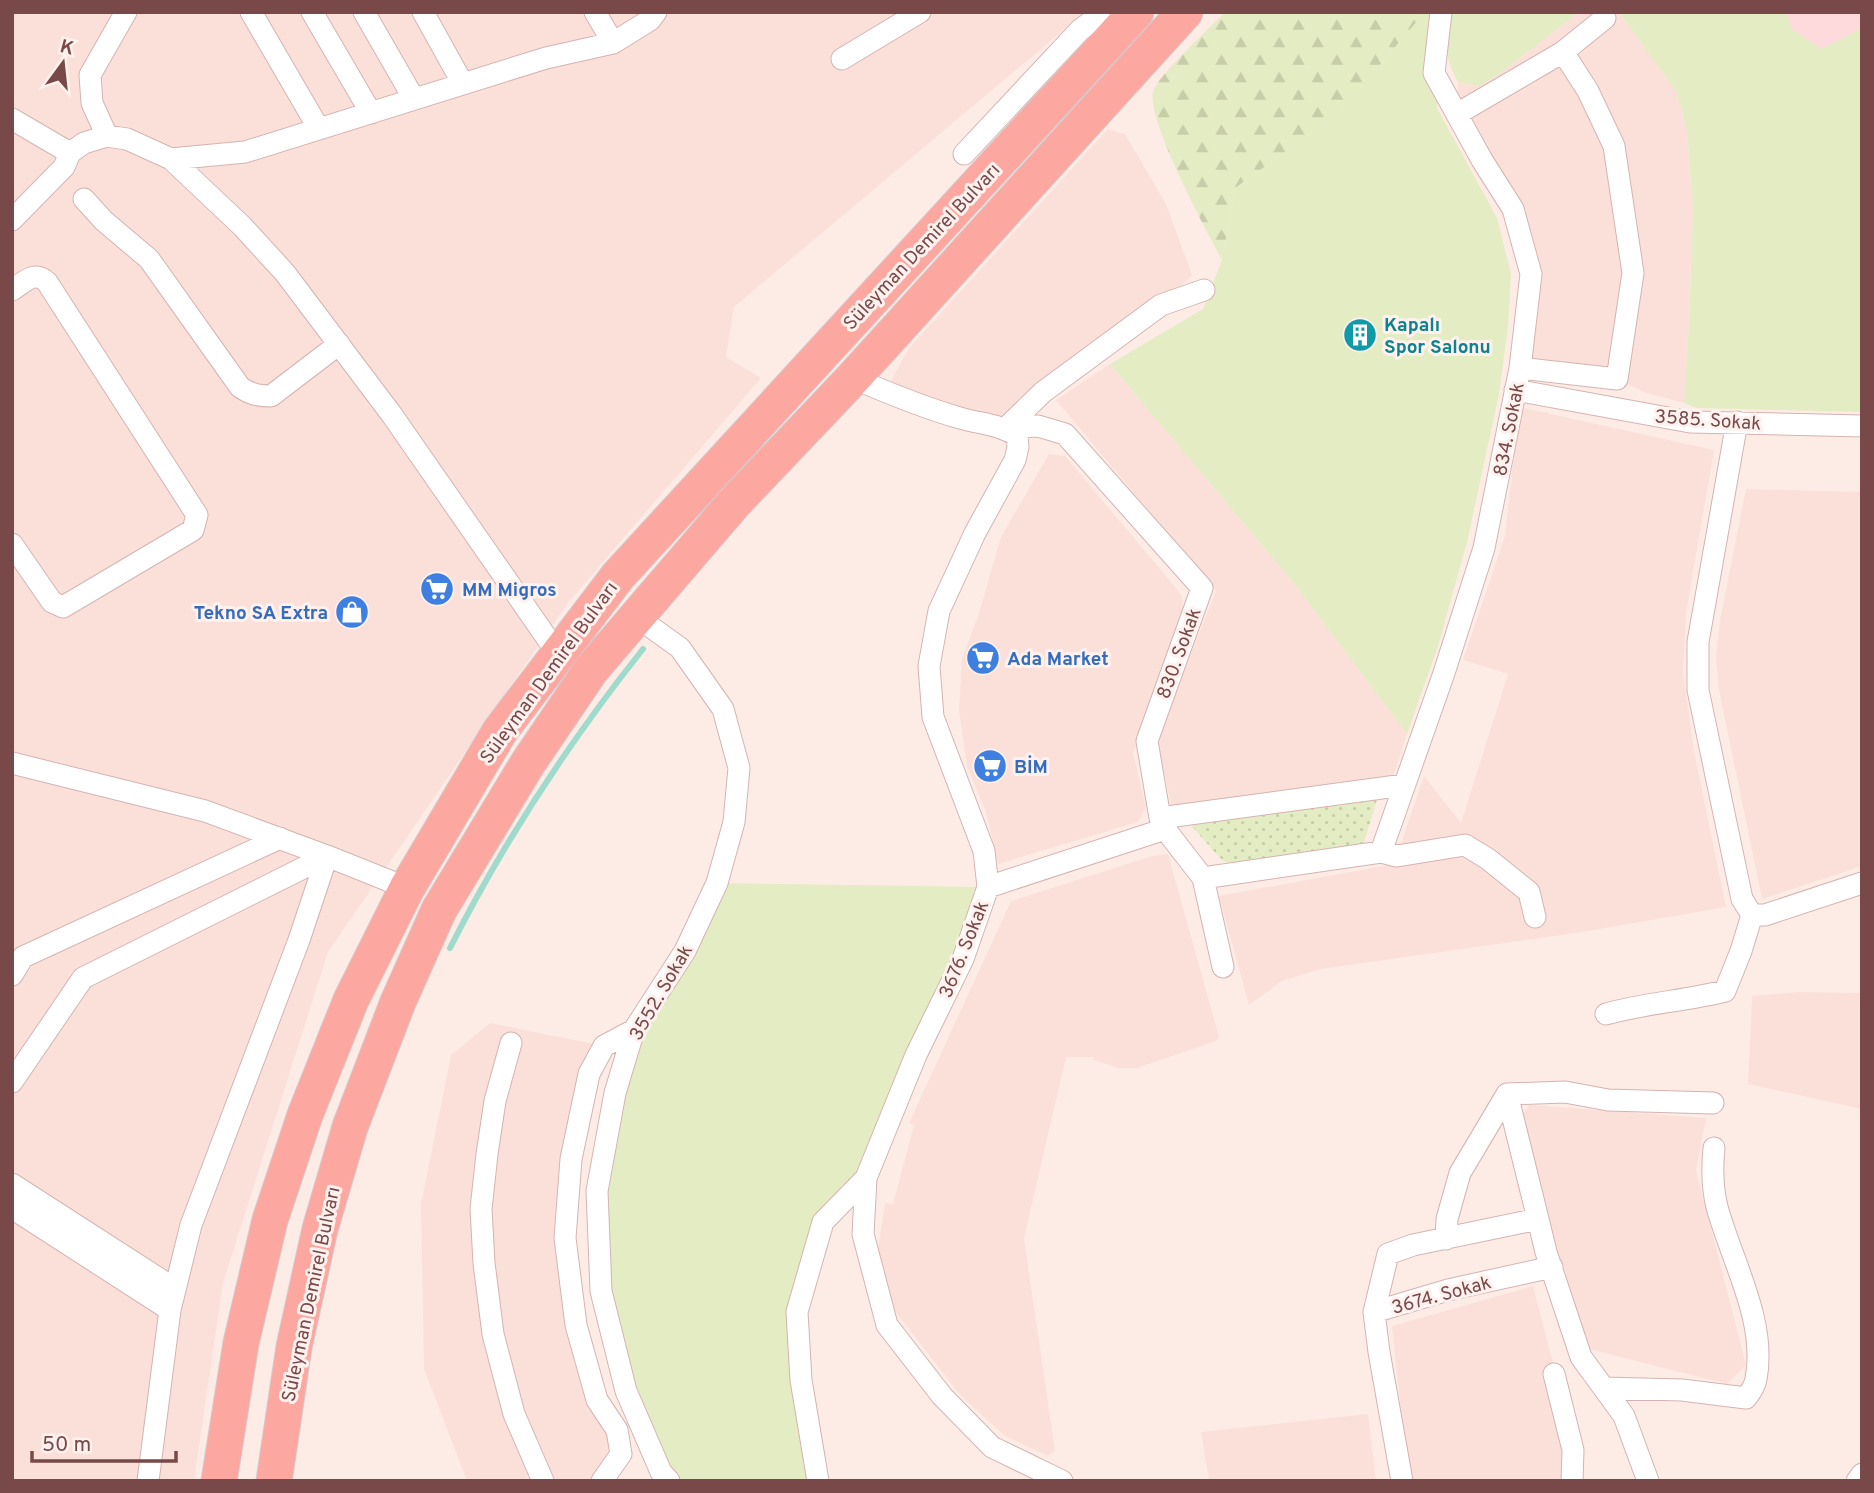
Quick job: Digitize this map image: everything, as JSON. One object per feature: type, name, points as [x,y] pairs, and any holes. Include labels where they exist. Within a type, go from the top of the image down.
[{"type":"highway","name":"Süleyman Demirel Bulvarı","points":[[219,1481],[241,1343],[270,1220],[305,1115],[351,1000],[407,888],[500,732],[618,576],[1136,12]]},
{"type":"highway","name":"Süleyman Demirel Bulvarı","points":[[274,1481],[294,1347],[320,1229],[350,1127],[398,1002],[439,911],[527,763],[591,670],[734,503],[853,377],[1185,12]]},
{"type":"street","points":[[107,135],[92,103],[90,75],[126,12]]},
{"type":"street","points":[[251,12],[319,129]]},
{"type":"street","points":[[312,12],[370,113]]},
{"type":"street","points":[[364,12],[414,99]]},
{"type":"street","points":[[423,12],[463,84]]},
{"type":"street","points":[[595,12],[613,43]]},
{"type":"street","points":[[171,159],[245,152],[546,58],[613,43],[650,20],[656,12]]},
{"type":"street","points":[[842,59],[920,12]]},
{"type":"street","points":[[964,153],[1080,30],[1104,12]]},
{"type":"street","name":"834. Sokak","points":[[1381,852],[1484,548],[1520,368],[1531,274],[1513,209],[1434,73],[1441,12]]},
{"type":"street","points":[[1457,114],[1563,52],[1605,18]]},
{"type":"street","points":[[1520,368],[1617,379],[1633,273],[1614,146],[1588,92],[1563,52]]},
{"type":"street","points":[[12,119],[70,153]]},
{"type":"street","points":[[12,220],[64,167],[70,153],[84,143],[107,135],[127,139],[171,159],[242,226],[285,273],[392,415],[558,654]]},
{"type":"street","points":[[84,199],[104,221],[149,259],[240,387],[248,392],[257,396],[271,396],[339,344]]},
{"type":"street","points":[[12,290],[32,276],[47,282],[197,515],[193,530],[63,607],[52,602],[12,544]]},
{"type":"street","points":[[853,377],[885,392],[960,418],[1006,428],[1043,392],[1161,305],[1204,290]]},
{"type":"street","name":"3585. Sokak","points":[[1515,390],[1690,422],[1862,426]]},
{"type":"street","points":[[1606,1014],[1725,991],[1752,915],[1742,899],[1698,690],[1698,642],[1737,422]]},
{"type":"street","name":"830. Sokak","points":[[1006,428],[1038,426],[1065,434],[1202,588],[1147,741],[1162,824],[1203,878],[1223,967]]},
{"type":"street","name":"3676. Sokak","points":[[1006,428],[1017,436],[1015,460],[975,533],[939,611],[929,666],[933,717],[984,851],[988,887],[963,959],[916,1055],[866,1178],[863,1234],[887,1325],[942,1396],[992,1447],[1062,1481]]},
{"type":"street","name":"3552. Sokak","points":[[637,617],[680,648],[723,709],[739,768],[734,822],[716,883],[685,951],[634,1030],[615,1093],[597,1191],[601,1291],[626,1391],[661,1472],[669,1481]]},
{"type":"street","points":[[12,763],[205,811],[407,888]]},
{"type":"street","points":[[988,887],[1162,824],[1404,785]]},
{"type":"street","points":[[16,960],[280,838]]},
{"type":"street","points":[[1203,878],[1381,852],[1397,856],[1465,845],[1488,859],[1529,892],[1535,917]]},
{"type":"street","points":[[12,1082],[83,978],[327,856]]},
{"type":"street","points":[[148,1481],[173,1300],[191,1225],[299,940],[327,856]]},
{"type":"street","points":[[1752,915],[1765,915],[1862,883]]},
{"type":"street","points":[[602,1481],[621,1454],[617,1430],[597,1401],[576,1325],[565,1238],[571,1159],[589,1074],[604,1046],[634,1030]]},
{"type":"street","points":[[511,1043],[495,1101],[487,1154],[481,1209],[484,1263],[493,1334],[513,1414],[544,1481]]},
{"type":"street","points":[[1507,1094],[1565,1092],[1608,1100],[1713,1104]]},
{"type":"street","points":[[1507,1094],[1538,1219],[1581,1357],[1624,1416],[1648,1481]]},
{"type":"street","points":[[1446,1239],[1447,1219],[1460,1173],[1507,1094]]},
{"type":"street","points":[[1604,1388],[1670,1389],[1746,1398],[1756,1382],[1759,1344],[1717,1206],[1712,1176],[1714,1148]]},
{"type":"street","points":[[818,1481],[801,1380],[797,1312],[822,1222],[866,1178]]},
{"type":"street","points":[[12,1184],[173,1300]]},
{"type":"street","points":[[837,1207],[864,1216]]},
{"type":"street","points":[[12,1208],[173,1300]]},
{"type":"street","points":[[1374,1312],[1388,1254],[1413,1245],[1538,1219]]},
{"type":"street","name":"3674. Sokak","points":[[1402,1481],[1374,1312],[1448,1290],[1552,1267]]},
{"type":"street","points":[[1554,1374],[1573,1450],[1572,1481]]},
{"type":"street","points":[[1857,1481],[1862,1474]]},
{"type":"shaded area","points":[[12,12],[1085,12],[734,307],[726,357],[761,378],[567,604],[328,952],[223,1283],[194,1481],[12,1481]]},
{"type":"shaded area","points":[[1579,12],[1619,12],[1677,93],[1687,131],[1693,210],[1684,403],[1643,392],[1617,379],[1520,368],[1531,274],[1513,209],[1457,114],[1458,82],[1481,86]]},
{"type":"shaded area","points":[[1786,12],[1862,12],[1862,28],[1821,50],[1791,29]]},
{"type":"shaded area","points":[[1108,129],[1125,134],[1166,204],[1192,275],[1161,305],[1006,428],[885,392],[909,348]]},
{"type":"shaded area","points":[[1110,364],[1292,581],[1407,734],[1393,777],[1172,809],[1157,739],[1216,591],[1056,400]]},
{"type":"shaded area","points":[[1519,407],[1714,450],[1686,613],[1683,672],[1694,751],[1726,907],[1582,932],[1321,969],[1282,981],[1249,1005],[1219,896],[1394,864],[1424,776],[1461,823],[1508,674],[1463,660],[1505,536]]},
{"type":"shaded area","points":[[1049,454],[1065,456],[1176,588],[1182,596],[1183,607],[1133,753],[1146,807],[1138,822],[998,864],[986,812],[967,766],[959,711],[962,659],[978,616],[1001,537]]},
{"type":"shaded area","points":[[1746,489],[1862,492],[1862,866],[1762,899],[1719,690],[1716,657],[1720,620]]},
{"type":"shaded area","points":[[1168,854],[1219,1037],[1216,1041],[1137,1068],[1118,1068],[1094,1060],[1094,1057],[1066,1057],[1024,1238],[1055,1451],[1048,1456],[1005,1436],[961,1396],[895,1311],[878,1249],[885,1203],[893,1204],[914,1125],[909,1123],[1011,901],[1152,856]]},
{"type":"shaded area","points":[[1798,992],[1862,993],[1862,1109],[1748,1084],[1752,996]]},
{"type":"shaded area","points":[[490,1023],[604,1046],[571,1159],[576,1325],[617,1430],[633,1457],[602,1481],[467,1481],[424,1369],[421,1204],[451,1055]]},
{"type":"shaded area","points":[[1530,1105],[1706,1118],[1696,1170],[1746,1365],[1727,1384],[1585,1348],[1519,1117]]},
{"type":"shaded area","points":[[1533,1286],[1575,1448],[1576,1481],[1408,1481],[1392,1326]]},
{"type":"shaded area","points":[[1368,1414],[1376,1481],[1209,1481],[1201,1432]]},
{"type":"green space","points":[[1225,12],[1425,12],[1337,115],[1235,188],[1222,260],[1168,150],[1153,106],[1153,92],[1174,63]]},
{"type":"green space","points":[[1425,12],[1443,12],[1437,108],[1497,218],[1511,274],[1508,327],[1499,394],[1467,542],[1438,646],[1407,734],[1292,581],[1110,364],[1203,309],[1222,260],[1235,188],[1337,115]]},
{"type":"green space","points":[[1450,12],[1579,12],[1480,86],[1458,82],[1453,72],[1446,48]]},
{"type":"green space","points":[[1619,12],[1786,12],[1792,29],[1821,49],[1862,28],[1862,412],[1697,408],[1684,403],[1693,210],[1687,131],[1677,93]]},
{"type":"green space","points":[[1378,796],[1363,846],[1235,866],[1222,860],[1187,821]]},
{"type":"green space","points":[[717,883],[988,887],[866,1178],[823,1222],[797,1312],[818,1481],[669,1481],[626,1391],[597,1191],[634,1030]]},
{"type":"waterway","points":[[450,948],[492,870],[539,794],[589,720],[643,649]]},
{"type":"place","name":"Kapalı Spor Salonu","points":[[1360,335]]},
{"type":"place","name":"MM Migros","points":[[437,589]]},
{"type":"place","name":"Tekno SA Extra","points":[[352,612]]},
{"type":"place","name":"Ada Market","points":[[983,658]]},
{"type":"place","name":"BİM","points":[[990,766]]}]
